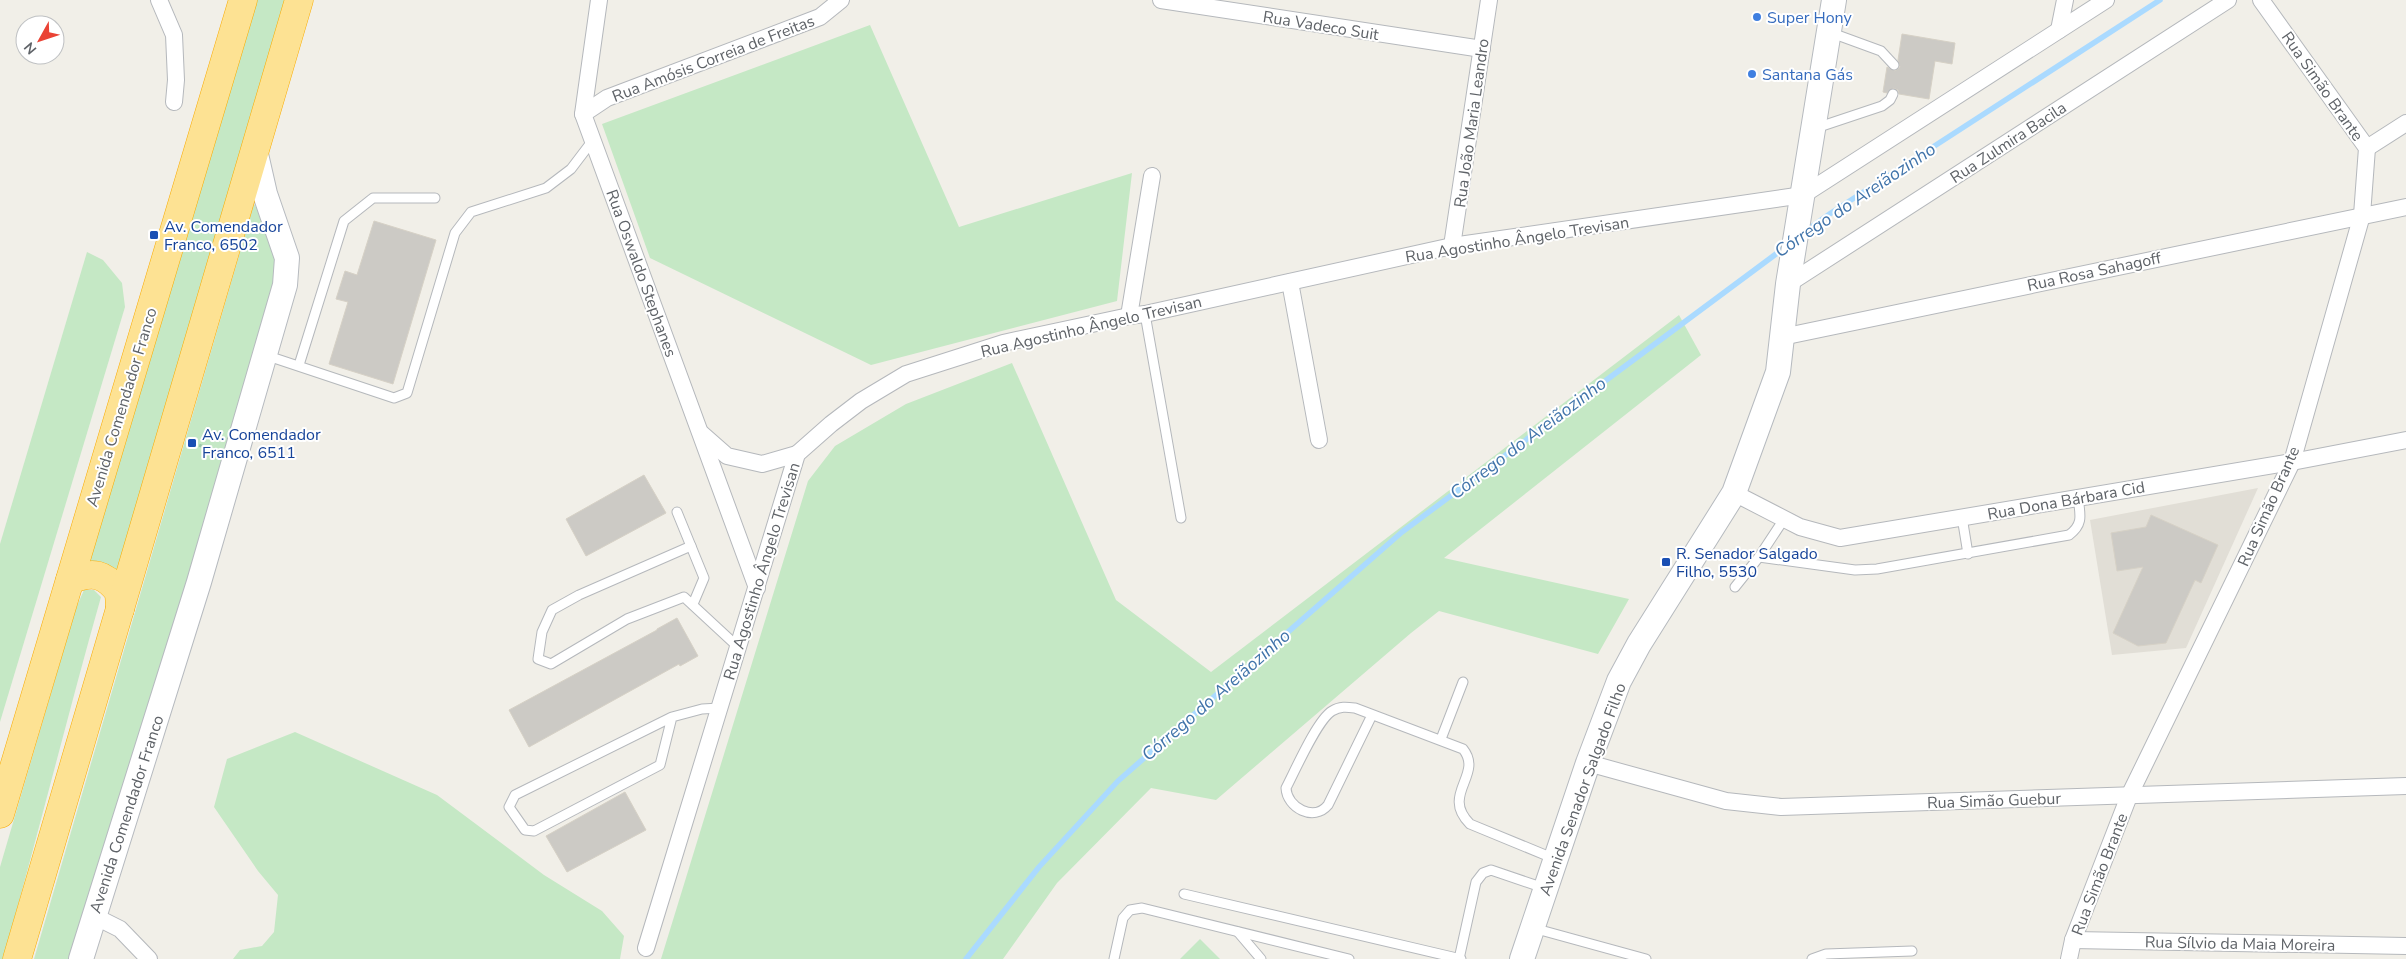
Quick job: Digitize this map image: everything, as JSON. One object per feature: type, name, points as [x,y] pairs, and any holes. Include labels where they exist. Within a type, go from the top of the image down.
[{"type":"highway","name":"Avenida Comendador Franco","points":[[0,814],[243,0]]},
{"type":"highway","name":"Avenida Comendador Franco","points":[[17,959],[299,0]]},
{"type":"highway","points":[[70,580],[84,574],[102,576],[119,592],[120,609]]},
{"type":"main road","name":"Avenida Senador Salgado Filho","points":[[1522,959],[1588,762],[1619,682],[1639,644],[1734,493],[1778,372],[1788,284],[1834,0]]},
{"type":"main road","name":"Avenida Comendador Franco","points":[[81,959],[199,582],[285,285],[287,258],[265,194],[255,150]]},
{"type":"street","points":[[159,0],[174,35],[176,80],[174,102]]},
{"type":"street","points":[[583,114],[599,0]]},
{"type":"street","name":"Rua Amósis Correia de Freitas","points":[[583,114],[607,98],[820,17],[841,0]]},
{"type":"street","name":"Rua João Maria Leandro","points":[[1452,246],[1489,0]]},
{"type":"street","points":[[2059,30],[2065,0]]},
{"type":"street","points":[[1803,195],[2106,0]]},
{"type":"street","name":"Rua Zulmira Bacila","points":[[1788,284],[2228,0]]},
{"type":"street","name":"Rua Simão Brante","points":[[2069,959],[2073,940],[2129,796],[2292,462],[2362,215],[2367,148],[2261,0]]},
{"type":"street","name":"Rua Vadeco Suit","points":[[1170,1],[1482,49]]},
{"type":"street","name":"Rua Oswaldo Stephanes","points":[[583,114],[757,588]]},
{"type":"street","points":[[2367,148],[2406,123]]},
{"type":"street","points":[[1137,315],[1152,176]]},
{"type":"street","name":"Rua Agostinho Ângelo Trevisan","points":[[646,948],[797,454],[830,424],[861,401],[906,374],[1003,343],[1452,246],[1803,195]]},
{"type":"street","name":"Rua Rosa Sahagoff","points":[[1782,336],[2406,207]]},
{"type":"street","points":[[1290,282],[1319,440]]},
{"type":"street","name":"Rua Oswaldo Stephanes","points":[[700,433],[727,456],[762,464],[797,454]]},
{"type":"street","name":"Rua Dona Bárbara Cid","points":[[1734,493],[1800,527],[1840,538],[2292,462],[2406,440]]},
{"type":"street","name":"Rua Simão Guebur","points":[[1588,762],[1726,801],[1781,807],[2406,786]]},
{"type":"street","points":[[94,916],[120,929],[149,959]]},
{"type":"street","name":"Rua Sílvio da Maia Moreira","points":[[2073,940],[2406,946]]},
{"type":"lane","points":[[1829,32],[1881,51],[1894,65]]},
{"type":"lane","points":[[1813,128],[1882,106],[1890,100],[1893,94]]},
{"type":"lane","points":[[265,355],[394,398],[407,394],[456,233],[471,212],[546,188],[571,169],[593,140]]},
{"type":"lane","points":[[299,365],[344,221],[373,198],[435,198]]},
{"type":"lane","points":[[1137,315],[1181,518]]},
{"type":"lane","points":[[1759,557],[1855,570],[1876,569],[1968,554],[2069,535],[2078,529],[2081,521],[2078,498]]},
{"type":"lane","points":[[677,512],[704,578],[693,604]]},
{"type":"lane","points":[[1962,517],[1968,554]]},
{"type":"lane","points":[[1735,587],[1759,557],[1784,518]]},
{"type":"lane","points":[[691,546],[579,595],[552,610],[542,632],[538,659],[551,664],[627,619],[684,598],[693,604],[738,647]]},
{"type":"lane","points":[[1441,739],[1463,682]]},
{"type":"lane","points":[[1372,715],[1328,805],[1322,812],[1315,814],[1293,806],[1286,798],[1286,788],[1318,727],[1331,711],[1344,706],[1356,708],[1464,749],[1469,756],[1470,766],[1458,802],[1460,815],[1470,824],[1555,860]]},
{"type":"lane","points":[[672,717],[660,765],[534,831],[525,830],[509,807],[515,795],[672,717],[702,709],[720,708]]},
{"type":"lane","points":[[1184,894],[1460,959],[1476,882],[1483,873],[1491,870],[1546,889]]},
{"type":"lane","points":[[1114,959],[1123,918],[1130,910],[1142,908],[1238,932],[1319,956],[1349,959]]},
{"type":"lane","points":[[1533,928],[1646,959]]},
{"type":"lane","points":[[1238,932],[1261,959]]},
{"type":"lane","points":[[1812,959],[1826,954],[1912,950]]},
{"type":"shaded area","points":[[2258,488],[2186,648],[2112,655],[2090,520]]},
{"type":"green space","points":[[250,0],[287,0],[119,577],[87,564]]},
{"type":"green space","points":[[870,25],[959,227],[1132,173],[1117,301],[871,365],[650,258],[602,124]]},
{"type":"green space","points":[[254,204],[268,226],[280,265],[77,959],[34,959]]},
{"type":"green space","points":[[87,252],[103,260],[122,283],[125,307],[0,722],[0,544]]},
{"type":"green space","points":[[1679,315],[1701,355],[1444,558],[1629,599],[1598,654],[1439,611],[1216,800],[1151,788],[1057,883],[1003,959],[661,959],[808,481],[835,446],[906,404],[1012,363],[1116,600],[1211,672]]},
{"type":"green space","points":[[84,590],[94,590],[101,597],[3,959],[0,959],[0,867],[76,608]]},
{"type":"green space","points":[[295,732],[437,795],[544,875],[602,911],[624,936],[620,959],[233,959],[240,950],[262,946],[274,932],[278,895],[258,871],[214,807],[227,759]]},
{"type":"green space","points":[[1200,939],[1220,959],[1180,959]]},
{"type":"building","points":[[1902,34],[1955,43],[1952,64],[1935,61],[1929,99],[1899,94],[1898,90],[1893,88],[1887,93],[1883,92],[1887,67],[1895,71],[1900,67],[1898,60]]},
{"type":"building","points":[[374,221],[436,240],[393,384],[329,364],[348,302],[336,299],[345,271],[357,275]]},
{"type":"building","points":[[644,475],[666,513],[586,556],[566,519]]},
{"type":"building","points":[[2151,515],[2218,545],[2201,583],[2195,580],[2166,643],[2138,646],[2113,633],[2143,567],[2117,571],[2111,533],[2146,527]]},
{"type":"building","points":[[677,618],[698,656],[680,666],[679,664],[529,747],[509,710]]},
{"type":"building","points":[[625,792],[646,830],[567,872],[546,836]]},
{"type":"waterway","name":"Córrego do Areiãozinho","points":[[1803,233],[2160,0]]},
{"type":"waterway","name":"Córrego do Areiãozinho","points":[[966,959],[1039,867],[1118,781],[1402,532],[1788,245]]},
{"type":"place","name":"Super Hony","points":[[1757,17]]},
{"type":"place","name":"Santana Gás","points":[[1752,74]]},
{"type":"place","name":"Av. Comendador Franco, 6502","points":[[154,235]]},
{"type":"place","name":"Av. Comendador Franco, 6511","points":[[192,443]]},
{"type":"place","name":"R. Senador Salgado Filho, 5530","points":[[1666,562]]}]
